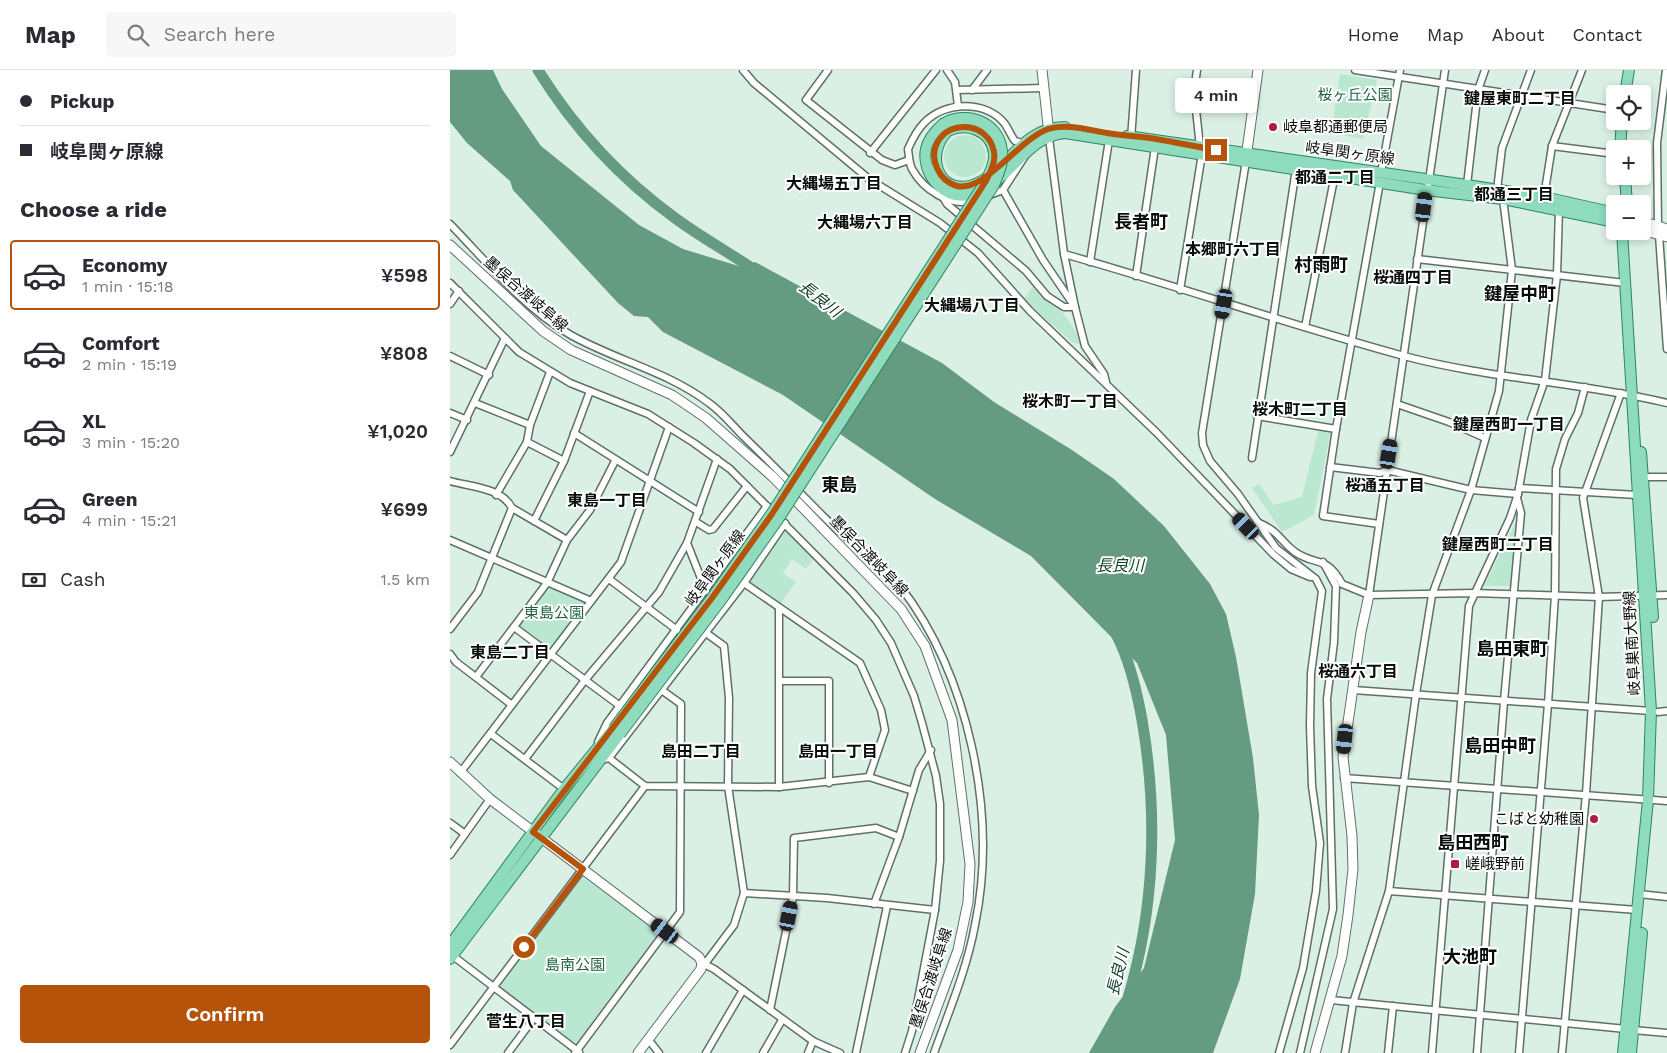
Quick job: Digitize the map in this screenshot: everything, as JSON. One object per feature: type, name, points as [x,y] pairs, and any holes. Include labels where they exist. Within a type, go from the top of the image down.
[{"type":"main road","points":[[1042,70],[1049,133]]},
{"type":"main road","points":[[1246,157],[1258,70]]},
{"type":"main road","points":[[1626,85],[1629,70]]},
{"type":"main road","points":[[1632,85],[1634,70]]},
{"type":"main road","name":"岐阜関ヶ原線","points":[[450,945],[595,758],[719,603],[779,518],[994,185],[1002,163],[1002,150],[995,133],[983,122],[967,117],[959,117],[930,139],[926,149],[927,167],[939,186],[955,194],[969,196],[990,185],[1025,148],[1049,133],[1066,127],[1131,140],[1427,185],[1500,195],[1544,197],[1606,211]]},
{"type":"main road","name":"岐阜関ヶ原線","points":[[1049,133],[1109,140],[1131,140],[1155,147],[1201,151]]},
{"type":"main road","name":"岐阜関ヶ原線","points":[[1246,157],[1296,169],[1380,178]]},
{"type":"main road","name":"岐阜関ヶ原線","points":[[1427,185],[1467,185],[1500,195],[1606,220]]},
{"type":"main road","points":[[1651,226],[1663,232]]},
{"type":"main road","name":"岐阜巣南大野線","points":[[1623,240],[1637,495],[1649,596],[1659,711],[1630,1029],[1623,1053]]},
{"type":"main road","name":"岐阜巣南大野線","points":[[1629,240],[1630,394],[1643,477],[1649,596]]},
{"type":"main road","name":"墨俣合渡岐阜線","points":[[450,245],[543,331],[571,350],[672,394],[706,418],[773,477],[901,609],[925,646],[952,720],[970,864],[968,902],[958,950],[920,1053]]},
{"type":"main road","points":[[1315,1053],[1342,956],[1353,869],[1352,836],[1344,778],[1344,748],[1361,632],[1369,595]]},
{"type":"main road","name":"岐阜関ヶ原線","points":[[451,958],[537,835],[564,789],[595,758]]},
{"type":"main road","points":[[450,762],[490,800],[699,957],[702,963],[701,969],[638,1053]]},
{"type":"main road","name":"岐阜巣南大野線","points":[[1631,1053],[1630,1029],[1637,910],[1642,894]]},
{"type":"street","points":[[743,70],[754,83],[869,179],[940,223],[978,253],[1030,310],[1106,384],[1273,554],[1291,569],[1316,579]]},
{"type":"street","points":[[828,70],[806,100],[870,153],[895,165],[909,160]]},
{"type":"street","points":[[870,153],[936,70]]},
{"type":"street","points":[[947,70],[957,90],[958,106]]},
{"type":"street","points":[[972,90],[987,70]]},
{"type":"street","points":[[1131,140],[1136,70]]},
{"type":"street","points":[[1180,290],[1201,151],[1194,91],[1197,70]]},
{"type":"street","points":[[1355,70],[1606,109]]},
{"type":"street","points":[[1378,524],[1324,516],[1351,340],[1400,70]]},
{"type":"street","points":[[1369,595],[1445,70]]},
{"type":"street","points":[[1467,185],[1478,90],[1485,70]]},
{"type":"street","points":[[1345,1053],[1353,1003],[1389,890],[1416,694],[1432,595],[1471,490],[1499,391],[1512,270],[1500,195],[1502,148],[1531,70]]},
{"type":"street","points":[[1544,197],[1552,146],[1582,70]]},
{"type":"street","points":[[1666,70],[1657,143],[1663,232],[1667,349]]},
{"type":"street","points":[[957,90],[1044,88]]},
{"type":"street","points":[[944,199],[953,202],[968,202],[1003,190],[1024,161],[1025,148],[1015,141],[1005,124],[991,113],[972,106],[958,106],[925,121],[908,149],[909,160],[915,173],[944,199],[947,204],[1026,271],[1047,296],[1064,307],[1075,307]]},
{"type":"street","points":[[1049,133],[1064,254],[1075,307],[1084,344],[1104,374],[1106,384]]},
{"type":"street","points":[[1090,262],[1109,140]]},
{"type":"street","points":[[1552,146],[1606,153]]},
{"type":"street","points":[[1136,276],[1155,147]]},
{"type":"street","points":[[1246,157],[1202,433],[1203,445],[1210,461],[1276,548],[1316,579],[1322,597],[1311,673],[1312,786],[1320,843],[1316,891],[1303,968],[1279,1053]]},
{"type":"street","points":[[1252,458],[1296,169]]},
{"type":"street","points":[[1305,327],[1335,174]]},
{"type":"street","points":[[1003,190],[1043,260],[1075,307]]},
{"type":"street","points":[[1432,1053],[1447,895],[1468,606],[1502,538],[1518,493],[1531,420],[1545,380],[1557,275],[1560,209]]},
{"type":"street","points":[[450,224],[550,321],[582,341],[682,386],[711,404],[828,521],[879,561],[900,586],[925,623],[955,688],[965,723],[977,782],[983,851],[979,898],[971,945],[934,1053]]},
{"type":"street","points":[[1064,254],[1224,304],[1404,356],[1501,375],[1630,394],[1667,403]]},
{"type":"street","points":[[1417,259],[1625,282]]},
{"type":"street","points":[[450,282],[519,352],[550,372],[590,391],[648,414],[717,460],[785,523],[853,593],[876,620],[891,643],[914,696],[931,750],[940,804],[940,861],[935,910],[912,1031],[905,1053]]},
{"type":"street","points":[[450,304],[459,291]]},
{"type":"street","points":[[450,452],[489,375],[505,338]]},
{"type":"street","points":[[450,356],[489,375]]},
{"type":"street","points":[[496,495],[527,442],[530,425],[550,372]]},
{"type":"street","points":[[1519,1053],[1542,791],[1555,595],[1554,490],[1556,469],[1565,439],[1578,413],[1585,387]]},
{"type":"street","points":[[534,521],[564,461],[590,391]]},
{"type":"street","points":[[1562,1053],[1586,794],[1590,707],[1599,597],[1583,498],[1630,394]]},
{"type":"street","points":[[475,403],[530,425]]},
{"type":"street","points":[[1397,404],[1449,422],[1485,438]]},
{"type":"street","points":[[450,413],[467,420]]},
{"type":"street","points":[[1257,416],[1336,430]]},
{"type":"street","points":[[460,773],[492,734],[621,562],[669,427]]},
{"type":"street","points":[[574,433],[699,512]]},
{"type":"street","points":[[527,442],[564,461]]},
{"type":"street","points":[[476,677],[547,583],[567,540],[590,510],[615,460]]},
{"type":"street","points":[[525,759],[585,680],[659,592],[688,543],[717,460]]},
{"type":"street","points":[[1330,467],[1380,473],[1387,470],[1471,490],[1518,493],[1554,490],[1637,495]]},
{"type":"street","points":[[1643,477],[1667,477]]},
{"type":"street","points":[[450,481],[486,489],[510,504],[512,508],[567,540]]},
{"type":"street","points":[[696,522],[708,530],[713,529],[747,486]]},
{"type":"street","points":[[1477,1053],[1504,701],[1521,513],[1518,493]]},
{"type":"street","points":[[767,506],[607,723],[595,758],[609,758],[645,786],[779,787],[829,783],[869,777],[913,791]]},
{"type":"street","points":[[450,629],[478,592],[512,508]]},
{"type":"street","points":[[1257,522],[1273,529],[1296,552],[1323,562],[1335,570],[1342,584],[1369,595],[1474,593],[1599,597],[1667,595]]},
{"type":"street","points":[[609,758],[663,691],[744,583],[785,523]]},
{"type":"street","points":[[450,540],[591,601]]},
{"type":"street","points":[[688,543],[706,591]]},
{"type":"street","points":[[1300,1053],[1332,909],[1327,699],[1334,642],[1336,586],[1323,562]]},
{"type":"street","points":[[609,578],[677,630]]},
{"type":"street","points":[[744,583],[860,663],[881,710],[884,730],[869,777]]},
{"type":"street","points":[[779,608],[779,787]]},
{"type":"street","points":[[514,627],[620,706]]},
{"type":"street","points":[[702,963],[707,961],[734,925],[744,893],[728,786],[728,698],[724,646],[706,633]]},
{"type":"street","points":[[450,654],[512,705]]},
{"type":"street","points":[[780,681],[829,681],[829,783]]},
{"type":"street","points":[[1353,690],[1659,711]]},
{"type":"street","points":[[451,958],[534,1018],[577,1052],[680,912],[681,704],[663,691]]},
{"type":"street","points":[[492,734],[564,789]]},
{"type":"street","points":[[874,904],[899,836],[919,770],[931,750]]},
{"type":"street","points":[[1344,778],[1586,794],[1667,802]]},
{"type":"street","points":[[450,1045],[645,786]]},
{"type":"street","points":[[450,855],[490,800]]},
{"type":"street","points":[[450,823],[465,834]]},
{"type":"street","points":[[770,1010],[793,897],[794,838],[876,828],[899,836]]},
{"type":"street","points":[[1389,890],[1637,910]]},
{"type":"street","points":[[744,893],[827,898],[935,910]]},
{"type":"street","points":[[1642,894],[1667,897]]},
{"type":"street","points":[[856,1053],[887,906]]},
{"type":"street","points":[[702,963],[813,1041],[840,1053]]},
{"type":"street","points":[[706,1053],[743,990]]},
{"type":"street","points":[[1330,1000],[1667,1033]]},
{"type":"street","points":[[1388,1053],[1393,1006]]},
{"type":"street","points":[[508,1053],[534,1018]]},
{"type":"street","points":[[763,1053],[782,1020]]},
{"type":"street","points":[[648,1039],[659,1053]]},
{"type":"street","points":[[808,1053],[813,1041]]},
{"type":"green space","name":"桜ヶ丘公園","points":[[1340,74],[1377,80],[1363,139],[1331,133]]},
{"type":"green space","points":[[965,135],[980,141],[986,156],[980,171],[965,177],[950,171],[944,156],[950,141]]},
{"type":"green space","points":[[1033,286],[1062,311],[1081,345],[1072,342],[1024,299]]},
{"type":"green space","points":[[1318,431],[1331,431],[1314,515],[1282,532],[1252,488],[1259,484],[1274,505],[1302,497]]},
{"type":"green space","points":[[1519,515],[1511,586],[1484,586]]},
{"type":"green space","points":[[785,531],[788,531],[813,556],[813,560],[806,569],[792,559],[783,573],[796,582],[781,603],[777,603],[750,584],[749,581]]},
{"type":"green space","name":"東島公園","points":[[549,587],[584,601],[585,604],[551,650],[547,650],[518,626]]},
{"type":"green space","name":"島南公園","points":[[583,877],[658,932],[658,937],[577,1044],[573,1044],[501,990],[501,982],[580,878]]},
{"type":"water","name":"長良川","points":[[450,70],[493,70],[502,89],[541,146],[639,225],[683,249],[742,267],[755,262],[942,363],[994,402],[1072,450],[1114,479],[1164,526],[1210,584],[1226,614],[1236,657],[1253,758],[1259,815],[1255,894],[1240,979],[1213,1053],[1089,1053],[1115,1007],[1144,968],[1175,840],[1166,735],[1137,663],[1031,556],[935,499],[783,395],[663,332],[648,317],[634,316],[618,303],[513,190],[510,181],[467,143],[450,122]]},
{"type":"waterway","name":"長良川","points":[[538,70],[583,132],[599,151],[635,186],[685,225],[759,273]]},
{"type":"waterway","name":"長良川","points":[[1117,636],[1126,656],[1142,720],[1147,755],[1152,825],[1149,895],[1144,930],[1128,998]]},
{"type":"place","name":"岐阜都通郵便局","points":[[1273,127]]},
{"type":"place","name":"こばと幼稚園","points":[[1594,819]]},
{"type":"place","name":"嵯峨野前","points":[[1455,864]]},
{"type":"district","name":"鍵屋東町二丁目","points":[[1520,98]]},
{"type":"district","name":"都通二丁目","points":[[1335,177]]},
{"type":"district","name":"大縄場五丁目","points":[[834,183]]},
{"type":"district","name":"都通三丁目","points":[[1514,194]]},
{"type":"district","name":"長者町","points":[[1141,221]]},
{"type":"district","name":"大縄場六丁目","points":[[865,222]]},
{"type":"district","name":"本郷町六丁目","points":[[1233,249]]},
{"type":"district","name":"村雨町","points":[[1321,264]]},
{"type":"district","name":"桜通四丁目","points":[[1413,277]]},
{"type":"district","name":"鍵屋中町","points":[[1520,293]]},
{"type":"district","name":"大縄場八丁目","points":[[972,305]]},
{"type":"district","name":"桜木町一丁目","points":[[1070,401]]},
{"type":"district","name":"桜木町二丁目","points":[[1300,409]]},
{"type":"district","name":"鍵屋西町一丁目","points":[[1509,424]]},
{"type":"district","name":"東島","points":[[839,484]]},
{"type":"district","name":"桜通五丁目","points":[[1385,485]]},
{"type":"district","name":"東島一丁目","points":[[607,500]]},
{"type":"district","name":"鍵屋西町二丁目","points":[[1498,544]]},
{"type":"district","name":"島田東町","points":[[1512,648]]},
{"type":"district","name":"東島二丁目","points":[[510,652]]},
{"type":"district","name":"桜通六丁目","points":[[1358,671]]},
{"type":"district","name":"島田中町","points":[[1500,745]]},
{"type":"district","name":"島田二丁目","points":[[701,751]]},
{"type":"district","name":"島田一丁目","points":[[838,751]]},
{"type":"district","name":"島田西町","points":[[1473,842]]},
{"type":"district","name":"大池町","points":[[1470,956]]},
{"type":"district","name":"菅生八丁目","points":[[526,1021]]},
{"type":"route","points":[[524,947],[583,869],[533,832],[564,789],[614,728],[712,598],[772,514],[986,181],[991,170],[994,162],[994,152],[986,137],[976,129],[966,126],[954,128],[943,136],[935,151],[936,165],[941,175],[957,186],[969,186],[978,182],[992,174],[1020,145],[1032,136],[1058,127],[1156,139],[1216,150]]}]
